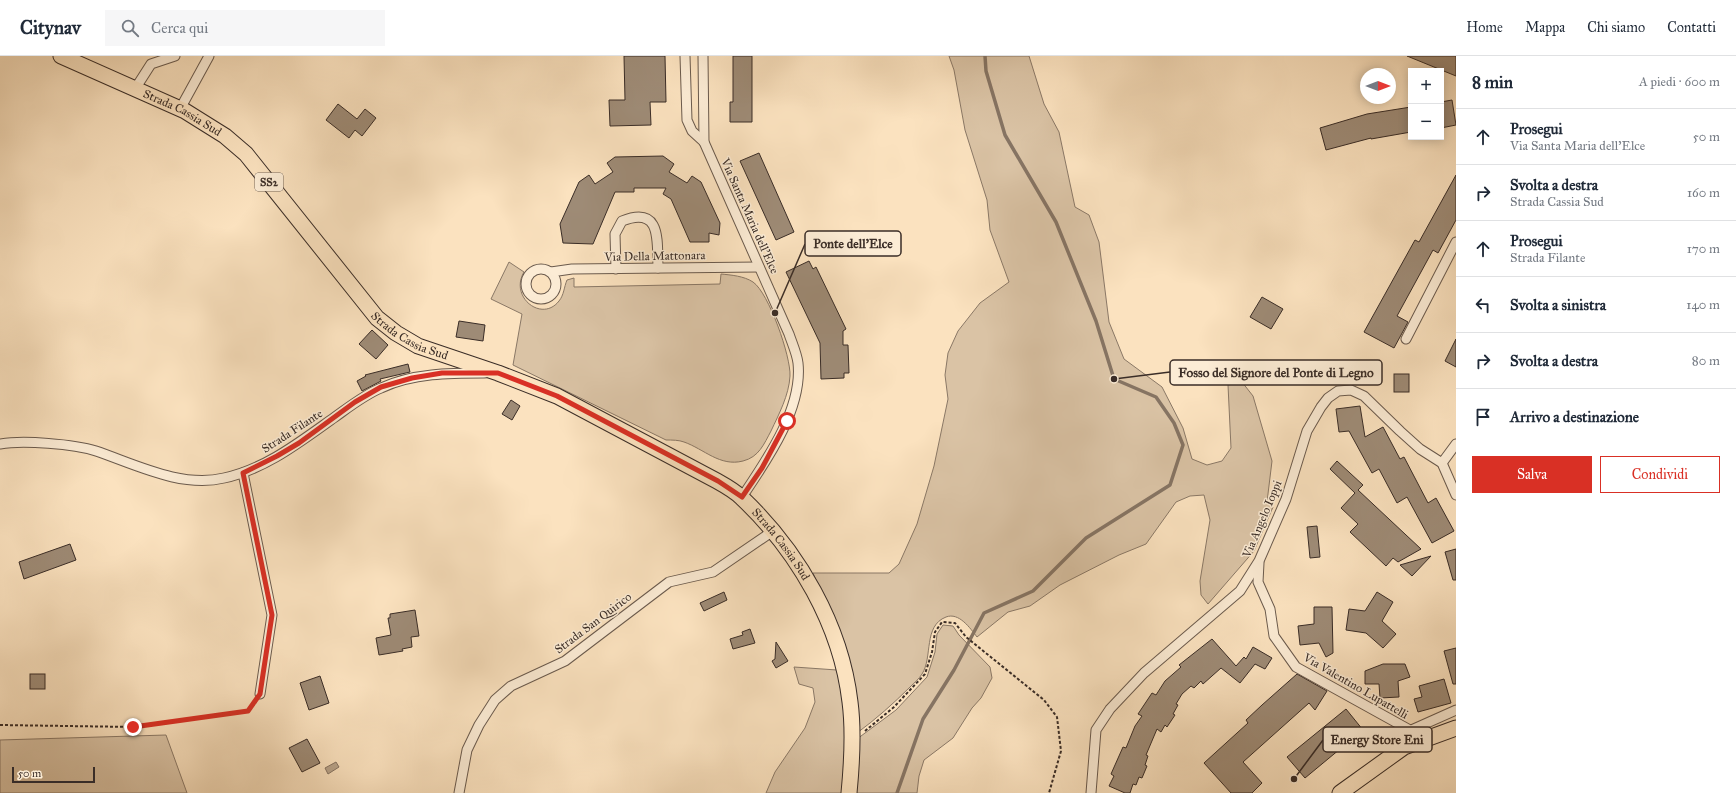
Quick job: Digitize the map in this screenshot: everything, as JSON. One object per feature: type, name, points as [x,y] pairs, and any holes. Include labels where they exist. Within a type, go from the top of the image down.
[{"type":"main road","name":"Strada Cassia Sud","points":[[61,56],[180,109],[205,122],[246,154],[377,318],[396,333],[418,346],[498,373],[557,396],[718,481],[742,497],[773,531],[794,558],[808,582],[834,635],[844,670],[850,701],[853,740],[849,793]]},
{"type":"main road","points":[[1340,793],[1411,737],[1456,728]]},
{"type":"street","points":[[135,89],[151,64],[175,56]]},
{"type":"street","points":[[180,109],[209,56]]},
{"type":"street","name":"Via Santa Maria dell'Elce","points":[[686,56],[687,120],[692,131],[704,142]]},
{"type":"street","name":"Via Santa Maria dell'Elce","points":[[703,56],[704,142],[789,334],[798,363],[797,391],[787,421],[762,468],[742,497]]},
{"type":"street","points":[[616,269],[615,234],[622,221],[631,217],[646,218],[651,222],[657,232],[658,268]]},
{"type":"street","points":[[1406,339],[1456,242]]},
{"type":"street","name":"Via Della Mattonara","points":[[551,272],[572,269],[759,267]]},
{"type":"street","name":"Strada Filante","points":[[0,444],[66,445],[94,451],[172,476],[199,481],[224,478],[243,473],[277,456],[299,443],[355,402],[381,387],[412,378],[442,373],[498,373]]},
{"type":"street","name":"Via Angelo Ioppi","points":[[1091,793],[1096,730],[1110,710],[1144,673],[1240,591],[1259,561],[1286,499],[1307,431],[1321,407],[1338,391],[1351,390],[1364,396],[1420,449],[1442,463]]},
{"type":"street","points":[[1456,444],[1442,463],[1456,496]]},
{"type":"street","points":[[243,473],[272,615],[260,694]]},
{"type":"street","name":"Strada San Quirico","points":[[458,793],[467,750],[479,725],[496,700],[511,686],[565,661],[669,582],[713,572],[773,531]]},
{"type":"street","name":"Via Valentino Lupattelli","points":[[1259,561],[1258,582],[1270,609],[1274,636],[1296,667],[1411,737]]},
{"type":"street","points":[[1411,737],[1456,710]]},
{"type":"path","points":[[853,740],[894,707],[925,674],[932,652],[935,632],[942,622],[955,623],[966,637],[1044,700],[1057,717],[1061,751],[1049,793]]},
{"type":"path","points":[[0,725],[133,727],[248,711],[260,694]]},
{"type":"shaded area","points":[[949,56],[1029,56],[1044,104],[1059,132],[1075,207],[1089,215],[1099,242],[1109,322],[1124,359],[1162,387],[1183,428],[1192,459],[1207,465],[1222,461],[1231,448],[1228,385],[1242,382],[1253,396],[1272,461],[1267,502],[1273,507],[1254,551],[1208,604],[1201,595],[1200,581],[1210,520],[1204,495],[1190,496],[1176,502],[1146,544],[1119,555],[1060,585],[1030,606],[1008,612],[977,637],[968,625],[960,619],[951,616],[946,617],[939,621],[934,627],[925,667],[921,676],[891,705],[857,733],[838,634],[813,573],[889,573],[899,564],[917,524],[934,466],[948,399],[945,375],[948,353],[958,331],[980,303],[1009,282],[990,230],[987,200],[965,130],[954,70]]},
{"type":"shaded area","points":[[509,262],[524,272],[520,281],[524,298],[536,308],[544,309],[552,307],[561,299],[567,280],[574,278],[574,287],[720,284],[721,274],[742,277],[753,282],[766,299],[778,326],[787,355],[790,376],[788,390],[783,404],[766,441],[757,453],[749,459],[727,462],[684,442],[678,440],[666,440],[513,365],[522,314],[491,299]]},
{"type":"shaded area","points":[[943,625],[953,626],[959,635],[990,667],[992,678],[981,698],[972,708],[953,738],[924,760],[919,776],[917,793],[854,793],[857,739],[896,710],[927,677],[935,652],[937,634]]},
{"type":"shaded area","points":[[794,667],[837,670],[843,702],[846,740],[842,793],[766,793],[775,772],[805,728],[815,702],[813,688],[799,684]]},
{"type":"shaded area","points":[[166,735],[187,793],[0,793],[0,740]]},
{"type":"shaded area","points":[[336,762],[339,767],[328,774],[325,768]]},
{"type":"building","points":[[624,56],[665,56],[666,102],[650,102],[651,125],[610,126],[609,100],[625,100]]},
{"type":"building","points":[[733,56],[752,56],[752,122],[730,122],[730,102],[733,102]]},
{"type":"building","points":[[1407,56],[1456,56],[1456,76],[1444,71],[1444,68],[1436,68]]},
{"type":"building","points":[[1452,100],[1456,125],[1444,127],[1444,101]]},
{"type":"building","points":[[338,104],[357,119],[365,109],[376,118],[362,136],[355,130],[349,138],[326,120]]},
{"type":"building","points":[[1408,107],[1408,133],[1371,138],[1326,150],[1320,128],[1367,114]]},
{"type":"building","points":[[759,153],[794,232],[776,240],[740,161]]},
{"type":"building","points":[[663,156],[674,164],[669,172],[687,183],[692,176],[701,182],[720,223],[719,235],[709,233],[709,242],[690,242],[671,199],[663,194],[666,188],[634,188],[634,192],[615,192],[593,244],[563,243],[560,224],[579,182],[589,175],[595,184],[613,172],[607,163],[615,157]]},
{"type":"building","points":[[1456,175],[1456,220],[1438,253],[1433,250],[1397,316],[1408,322],[1394,348],[1364,332],[1415,240],[1419,242]]},
{"type":"building","points":[[809,261],[813,269],[816,267],[846,329],[843,331],[843,345],[848,345],[849,373],[844,373],[844,378],[821,379],[820,343],[786,272]]},
{"type":"building","points":[[1262,297],[1283,309],[1271,329],[1250,317]]},
{"type":"building","points":[[459,321],[485,325],[483,341],[456,337]]},
{"type":"building","points":[[372,330],[388,345],[376,359],[359,344]]},
{"type":"building","points":[[1456,339],[1456,367],[1445,361]]},
{"type":"building","points":[[408,364],[410,372],[380,379],[381,381],[362,391],[357,381],[366,376],[365,375]]},
{"type":"building","points":[[1394,374],[1409,374],[1409,392],[1394,392]]},
{"type":"building","points":[[511,400],[520,406],[512,420],[502,414]]},
{"type":"building","points":[[1360,406],[1365,437],[1383,427],[1400,459],[1404,457],[1428,503],[1436,498],[1454,531],[1432,543],[1407,497],[1397,503],[1379,469],[1372,473],[1349,431],[1339,432],[1336,409]]},
{"type":"building","points":[[1337,461],[1363,485],[1358,490],[1421,549],[1398,562],[1393,558],[1386,566],[1350,532],[1358,524],[1341,508],[1355,493],[1330,469]]},
{"type":"building","points":[[1317,526],[1320,557],[1310,558],[1307,527]]},
{"type":"building","points":[[70,544],[76,560],[24,579],[19,562]]},
{"type":"building","points":[[1456,549],[1456,580],[1453,580],[1445,552]]},
{"type":"building","points":[[1431,556],[1412,576],[1400,565]]},
{"type":"building","points":[[724,592],[727,600],[704,611],[700,603]]},
{"type":"building","points":[[1377,592],[1393,602],[1382,621],[1396,634],[1383,648],[1366,633],[1346,630],[1349,609],[1365,611]]},
{"type":"building","points":[[1314,607],[1332,607],[1333,653],[1326,657],[1319,643],[1300,645],[1298,626],[1314,624]]},
{"type":"building","points":[[415,610],[419,636],[411,637],[412,647],[402,649],[403,651],[379,655],[376,638],[391,635],[388,618],[390,618],[390,614]]},
{"type":"building","points":[[750,629],[755,643],[733,649],[730,639],[743,635],[742,632]]},
{"type":"building","points":[[1212,639],[1236,666],[1244,657],[1246,659],[1253,647],[1272,658],[1265,669],[1255,664],[1240,683],[1221,668],[1203,684],[1201,681],[1194,688],[1191,686],[1182,694],[1176,704],[1178,705],[1173,714],[1175,715],[1167,727],[1165,725],[1161,732],[1157,729],[1146,755],[1148,756],[1145,765],[1147,766],[1142,778],[1139,777],[1136,785],[1133,784],[1130,793],[1125,793],[1109,786],[1114,776],[1111,774],[1123,747],[1126,748],[1135,726],[1142,716],[1138,714],[1152,693],[1156,695],[1165,681],[1181,667],[1179,665]]},
{"type":"building","points":[[776,642],[788,661],[776,668],[772,661],[775,659]]},
{"type":"building","points":[[1456,648],[1456,684],[1453,684],[1444,651]]},
{"type":"building","points":[[1383,664],[1405,664],[1410,677],[1398,681],[1399,697],[1380,698],[1379,684],[1365,684],[1365,671]]},
{"type":"building","points":[[30,674],[45,674],[45,689],[30,689]]},
{"type":"building","points":[[1297,674],[1327,691],[1315,710],[1309,703],[1243,762],[1262,783],[1252,793],[1231,793],[1204,763],[1248,723],[1246,720]]},
{"type":"building","points":[[320,676],[329,703],[309,710],[300,683]]},
{"type":"building","points":[[1444,679],[1451,703],[1418,712],[1414,699],[1422,697],[1419,686]]},
{"type":"building","points":[[1346,709],[1363,730],[1305,778],[1287,757]]},
{"type":"building","points":[[307,739],[320,763],[302,772],[289,748]]},
{"type":"waterway","points":[[897,793],[923,719],[954,670],[984,613],[1033,591],[1086,538],[1170,485],[1183,445],[1174,423],[1156,397],[1114,379],[1096,321],[1056,222],[1005,135],[986,71],[985,56]]},
{"type":"place","name":"Ponte dell'Elce","points":[[775,313]]},
{"type":"place","name":"Fosso del Signore del Ponte di Legno","points":[[1114,379]]},
{"type":"place","name":"Energy Store Eni","points":[[1294,779]]},
{"type":"route","points":[[133,727],[248,711],[255,703],[260,694],[272,615],[243,473],[299,443],[355,402],[381,387],[412,378],[442,373],[498,373],[557,396],[718,481],[742,497],[762,468],[787,421]]}]
